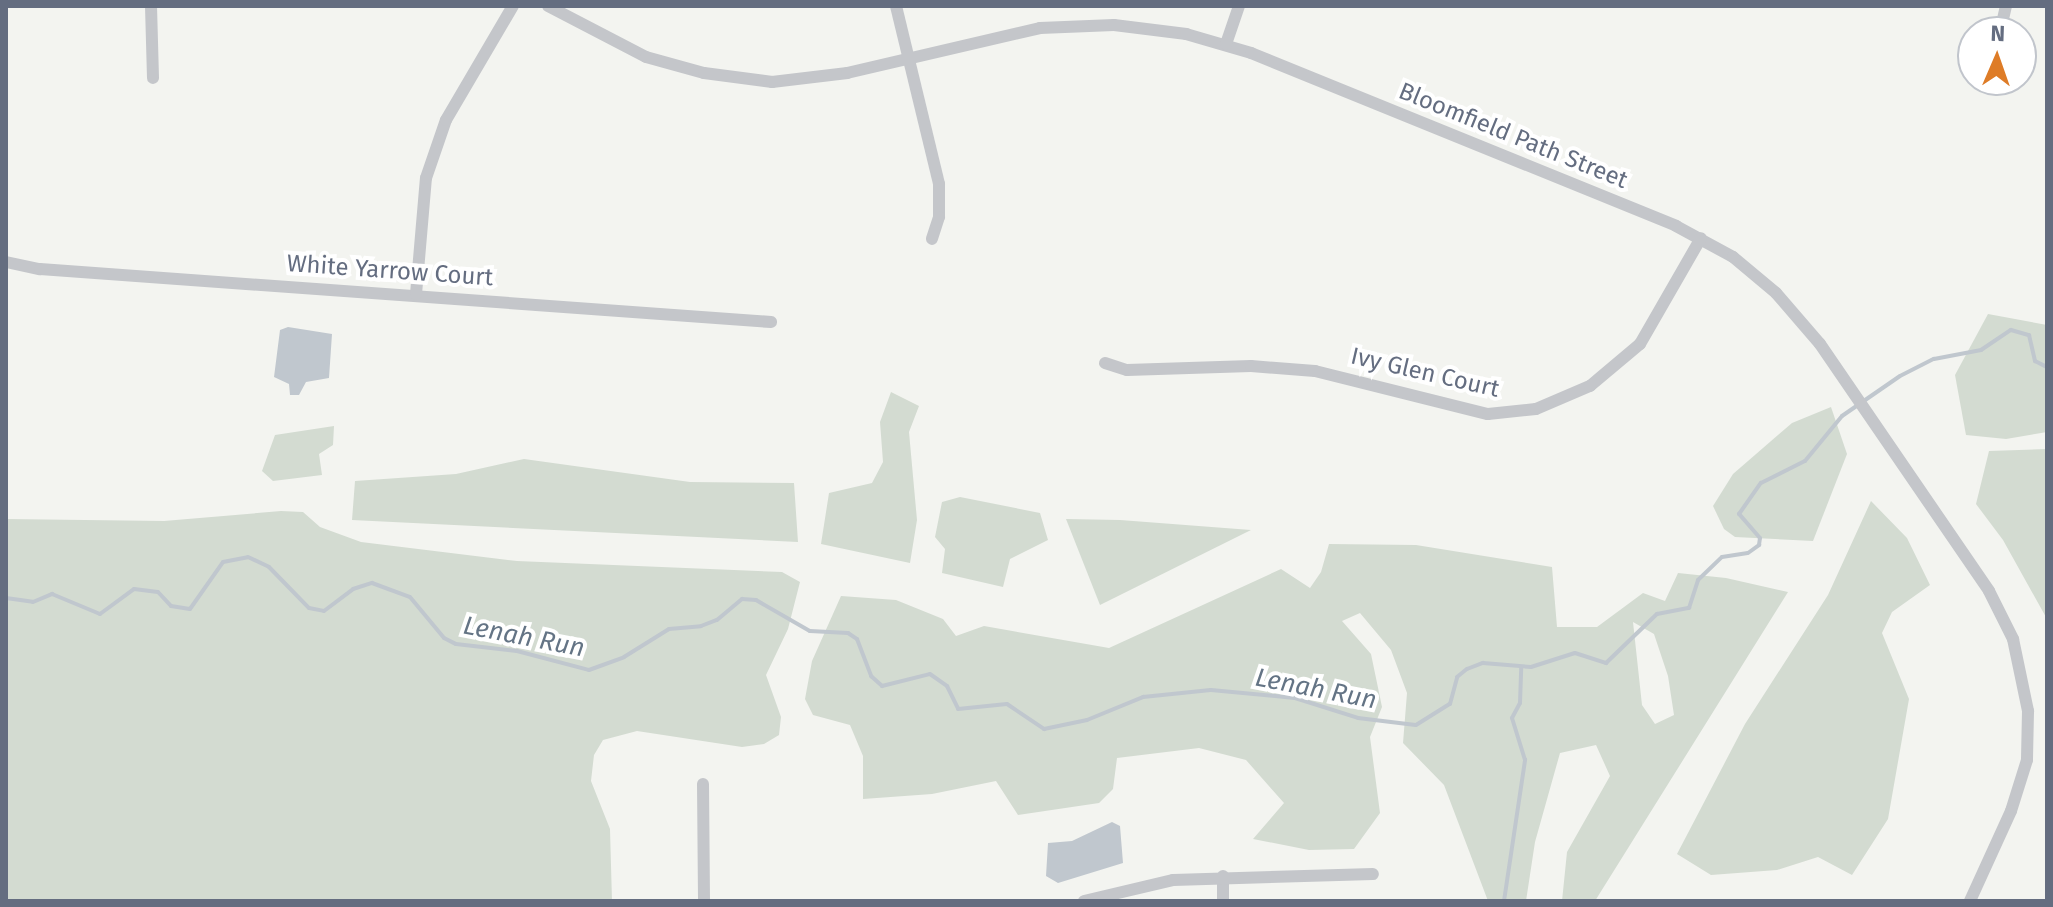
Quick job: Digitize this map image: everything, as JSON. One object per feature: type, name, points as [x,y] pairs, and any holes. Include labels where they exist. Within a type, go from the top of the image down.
[{"type":"street","points":[[151,6],[153,78]]},
{"type":"street","points":[[416,294],[426,178],[441,134],[513,6]]},
{"type":"street","name":"Bloomfield Path Street","points":[[548,6],[646,57],[739,79],[810,79],[991,38],[1080,25],[1141,27],[1226,44],[1701,238],[1776,293],[1844,379],[1989,591],[2013,639],[2025,685],[2028,743],[2023,778],[1970,901]]},
{"type":"street","points":[[896,6],[939,184],[939,217],[932,239]]},
{"type":"street","points":[[1226,44],[1239,6]]},
{"type":"street","name":"Ivy Glen Court","points":[[1105,363],[1127,370],[1251,366],[1315,371],[1398,388],[1488,414],[1536,409],[1590,386],[1640,344],[1701,238]]},
{"type":"street","name":"White Yarrow Court","points":[[6,262],[40,269],[771,322]]},
{"type":"street","points":[[703,784],[704,901]]},
{"type":"street","points":[[1084,901],[1173,880],[1223,876],[1373,874]]},
{"type":"street","points":[[1223,876],[1223,901]]},
{"type":"shaded area","points":[[1988,314],[2047,325],[2047,432],[2006,439],[1966,435],[1955,375]]},
{"type":"shaded area","points":[[288,327],[332,334],[329,378],[306,382],[299,395],[290,395],[289,384],[274,377],[280,330]]},
{"type":"shaded area","points":[[891,392],[919,406],[909,432],[917,520],[910,563],[821,544],[829,493],[872,483],[883,462],[880,422]]},
{"type":"shaded area","points":[[1831,407],[1847,454],[1813,541],[1735,537],[1724,529],[1713,506],[1733,474],[1792,423]]},
{"type":"shaded area","points":[[334,426],[333,445],[319,454],[322,475],[273,481],[262,471],[275,435]]},
{"type":"shaded area","points":[[2047,449],[2047,619],[2003,540],[1976,504],[1989,451]]},
{"type":"shaded area","points":[[524,459],[690,482],[794,483],[798,542],[352,520],[355,481],[456,474]]},
{"type":"shaded area","points":[[960,497],[1040,513],[1048,540],[1010,559],[1003,587],[942,573],[945,549],[935,537],[942,502]]},
{"type":"shaded area","points":[[1871,501],[1907,538],[1930,585],[1892,612],[1882,633],[1909,699],[1888,819],[1852,875],[1818,857],[1777,870],[1711,875],[1677,854],[1745,724],[1828,595]]},
{"type":"shaded area","points":[[281,511],[303,512],[320,527],[361,542],[517,561],[782,572],[800,582],[788,629],[766,675],[781,717],[779,735],[764,744],[742,747],[637,731],[603,740],[594,755],[591,781],[610,829],[612,901],[6,901],[6,519],[164,521]]},
{"type":"shaded area","points":[[1066,519],[1120,520],[1251,530],[1100,605]]},
{"type":"shaded area","points":[[1329,544],[1416,545],[1552,567],[1557,627],[1597,627],[1643,593],[1665,601],[1678,573],[1726,578],[1788,592],[1595,901],[1562,901],[1567,852],[1610,776],[1596,745],[1560,753],[1535,842],[1526,901],[1488,901],[1444,785],[1403,743],[1407,693],[1391,650],[1360,613],[1342,621],[1371,654],[1382,707],[1370,737],[1380,813],[1354,849],[1309,850],[1253,839],[1284,803],[1246,760],[1199,748],[1117,758],[1113,789],[1099,803],[1018,815],[996,781],[932,794],[863,799],[863,756],[850,725],[813,715],[805,699],[812,661],[841,596],[896,600],[943,619],[956,636],[984,626],[1109,648],[1281,569],[1310,588],[1321,572]],"holes":[[[1633,622],[1654,634],[1668,676],[1674,715],[1655,724],[1642,705]]]},
{"type":"shaded area","points":[[1112,822],[1120,826],[1123,863],[1058,883],[1046,876],[1048,843],[1072,841]]},
{"type":"waterway","name":"Lenah Run","points":[[6,598],[33,602],[52,594],[100,614],[134,589],[158,592],[171,606],[190,609],[223,562],[248,557],[269,567],[309,608],[324,611],[353,589],[372,583],[410,597],[444,638],[456,644],[517,651],[589,670],[624,657],[669,629],[701,626],[717,620],[742,599],[756,600],[810,631],[848,633],[857,639],[871,676],[882,686],[930,674],[947,686],[958,709],[1007,704],[1044,729],[1087,720],[1143,697],[1211,690],[1295,698],[1358,718],[1416,725],[1450,704],[1457,677],[1467,669],[1483,663],[1531,667],[1575,653],[1606,663],[1657,614],[1689,608],[1698,580],[1722,557],[1748,553],[1759,545],[1760,538],[1739,514],[1761,483],[1805,461],[1842,416],[1900,376],[1934,359],[1981,350],[2011,330],[2029,335],[2035,361],[2047,367]]},
{"type":"waterway","points":[[1504,901],[1525,760],[1512,718],[1520,703],[1521,667]]}]
